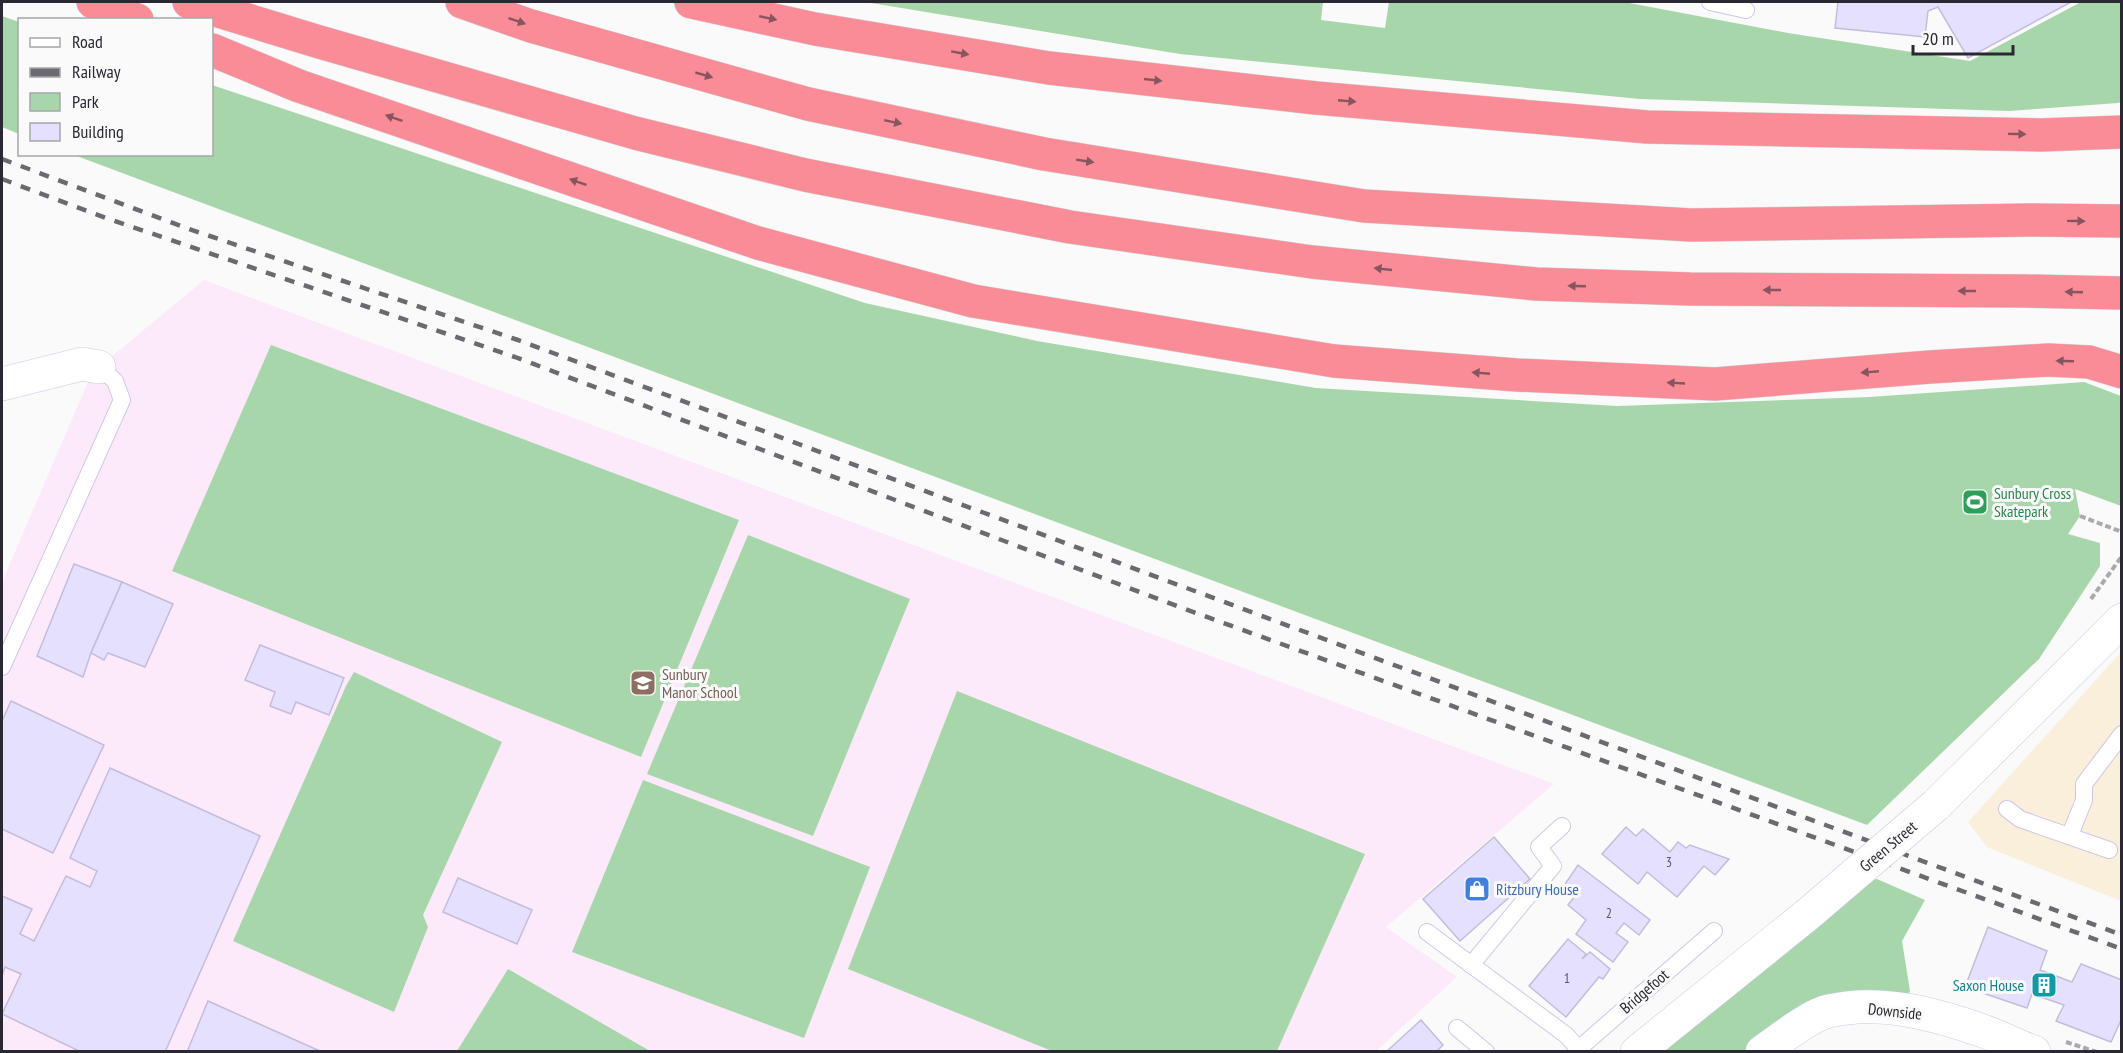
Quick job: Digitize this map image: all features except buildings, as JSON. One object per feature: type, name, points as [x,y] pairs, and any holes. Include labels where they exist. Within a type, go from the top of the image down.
[{"type":"highway","points":[[93,2],[132,18]]},
{"type":"highway","points":[[189,2],[635,133],[805,175],[1070,227],[1312,262],[1536,284],[1690,289],[2121,293]]},
{"type":"highway","points":[[462,2],[531,26],[808,104],[1044,154],[1364,206],[1691,225],[2031,220],[2121,221]]},
{"type":"highway","points":[[691,2],[815,29],[1049,68],[1316,98],[1647,127],[2041,135],[2121,132]]},
{"type":"highway","points":[[213,50],[299,86],[758,243],[985,303],[1334,361],[1517,375],[1715,384],[2048,360],[2089,362],[2121,372]]},
{"type":"street","points":[[2,384],[81,364],[99,367]]},
{"type":"street","name":"Green Street","points":[[1637,1052],[1807,915],[1936,805],[2121,620]]},
{"type":"street","name":"Downside","points":[[1762,1052],[1796,1028],[1827,1011],[1868,1007],[1914,1010],[1983,1031],[2027,1050]]},
{"type":"lane","points":[[1710,2],[1746,9]]},
{"type":"lane","points":[[2,667],[122,400],[115,381],[99,367]]},
{"type":"lane","points":[[2070,835],[2084,800],[2084,784],[2121,734]]},
{"type":"lane","points":[[2007,809],[2019,819],[2109,850]]},
{"type":"lane","points":[[1471,965],[1553,866],[1539,847],[1562,826]]},
{"type":"lane","name":"Bridgefoot","points":[[1576,1050],[1714,930]]},
{"type":"lane","points":[[1427,932],[1566,1035],[1576,1050]]},
{"type":"lane","points":[[1457,1028],[1486,1052]]},
{"type":"path","points":[[2080,516],[2121,532]]},
{"type":"shaded area","name":"Sunbury Manor School","points":[[204,280],[1554,784],[1386,927],[1457,977],[1376,1051],[2,1052],[2,582],[88,382],[99,367]]},
{"type":"shaded area","points":[[2121,652],[2121,901],[1987,847],[1968,822]]},
{"type":"green space","points":[[865,2],[1323,2],[1321,20],[1385,28],[1389,2],[1624,2],[1788,33],[1970,61],[2081,2],[2121,2],[2121,102],[2009,111],[1640,99],[1180,54]]},
{"type":"green space","points":[[2,16],[18,22],[18,134],[2,127]]},
{"type":"green space","points":[[213,85],[865,303],[1037,341],[1316,388],[1617,406],[1869,397],[2084,382],[2121,396],[2121,506],[2075,489],[2080,516],[2068,534],[2100,543],[2100,566],[2039,659],[1867,825],[77,156],[213,156]]},
{"type":"green space","points":[[271,345],[739,520],[641,757],[172,571]]},
{"type":"green space","points":[[748,535],[910,599],[813,836],[647,774]]},
{"type":"green space","points":[[354,672],[502,742],[423,915],[428,927],[394,1012],[233,941]]},
{"type":"green space","points":[[957,691],[1365,854],[1277,1051],[1052,1051],[848,969]]},
{"type":"green space","points":[[643,780],[870,867],[804,1038],[572,952]]},
{"type":"green space","points":[[1877,879],[1925,900],[1902,941],[1910,991],[1902,1009],[1868,1007],[1762,1051],[1637,1052],[1844,883]]},
{"type":"green space","points":[[508,969],[650,1051],[457,1051]]},
{"type":"railway","points":[[2,159],[189,229],[518,340],[2122,935]]},
{"type":"railway","points":[[2,179],[106,218],[515,357],[1185,609],[2122,949]]},
{"type":"place","name":"Sunbury Cross Skatepark","points":[[1975,502]]},
{"type":"place","name":"Sunbury Manor School","points":[[643,683]]},
{"type":"place","name":"Ritzbury House","points":[[1477,889]]},
{"type":"place","name":"Saxon House","points":[[2044,985]]}]
